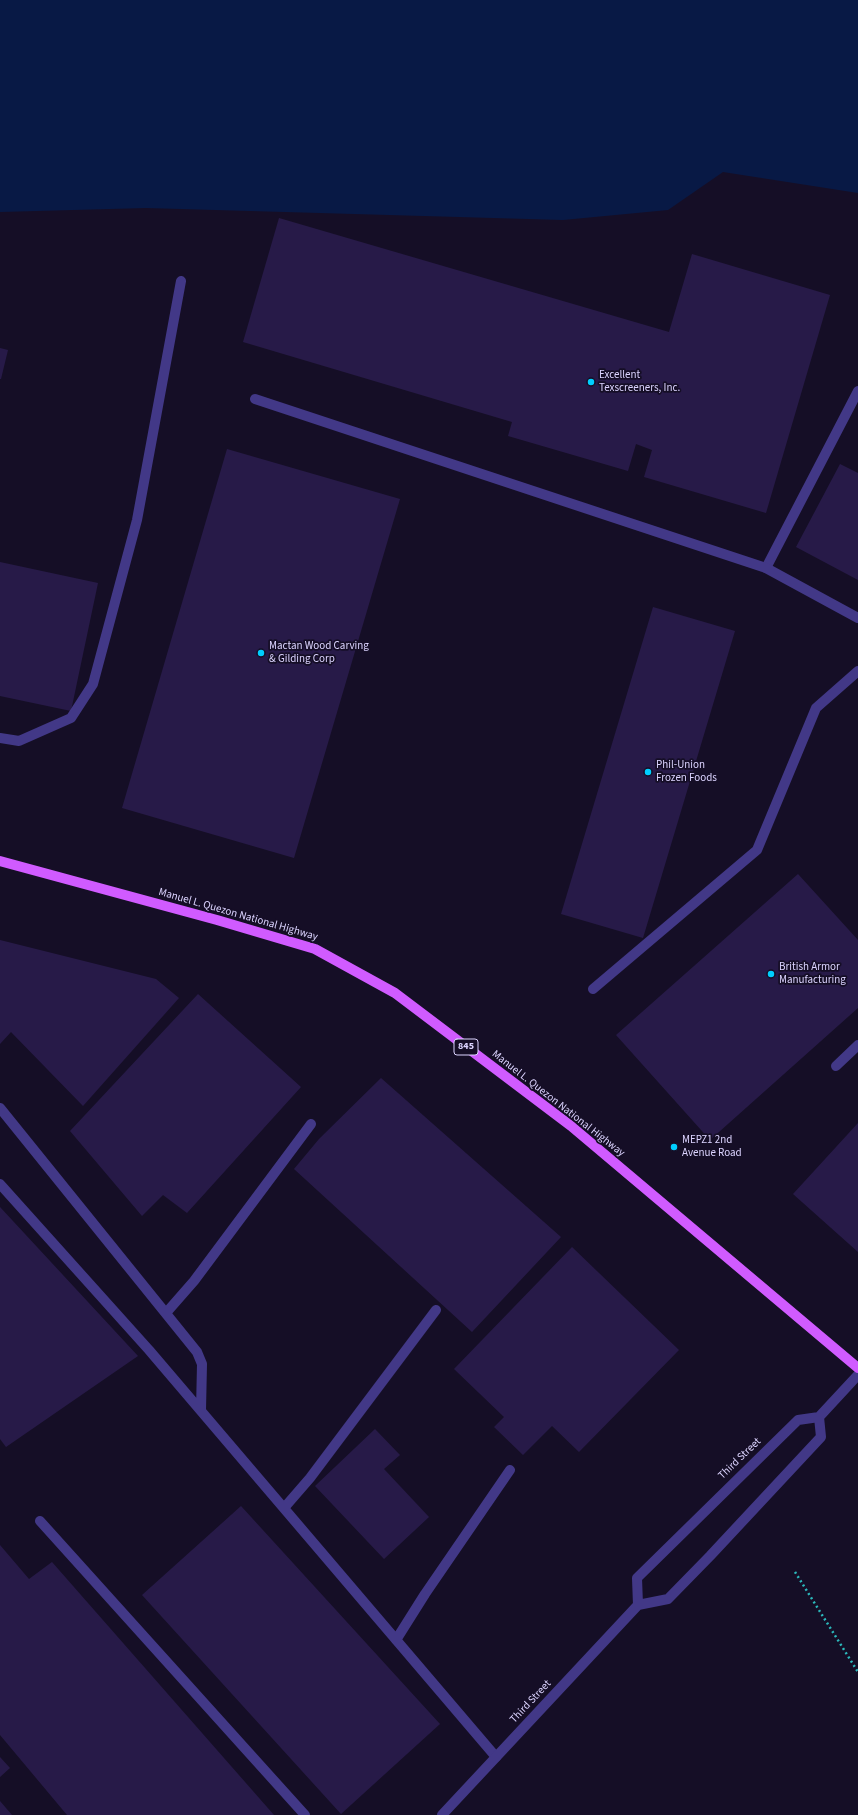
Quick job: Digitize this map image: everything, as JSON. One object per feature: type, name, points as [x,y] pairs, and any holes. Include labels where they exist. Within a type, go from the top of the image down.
[{"type":"main road","name":"Manuel L. Quezon National Highway","points":[[0,861],[217,920],[315,949],[395,993],[571,1126],[858,1368]]},
{"type":"street","points":[[0,738],[19,741],[70,718],[93,684],[137,520],[181,281]]},
{"type":"street","points":[[766,568],[858,391]]},
{"type":"street","points":[[255,399],[766,568],[858,618]]},
{"type":"street","points":[[593,989],[757,850],[816,708],[858,671]]},
{"type":"street","points":[[836,1066],[858,1045]]},
{"type":"street","points":[[0,1108],[197,1352],[202,1364],[201,1410]]},
{"type":"street","points":[[166,1313],[194,1281],[311,1124]]},
{"type":"street","points":[[0,1184],[201,1410],[496,1757]]},
{"type":"street","points":[[284,1508],[310,1478],[436,1310]]},
{"type":"street","points":[[638,1606],[668,1599],[710,1556],[821,1437],[819,1417],[858,1375]]},
{"type":"street","name":"Third Street","points":[[442,1815],[638,1606],[637,1578],[653,1561],[798,1420],[819,1417]]},
{"type":"street","points":[[396,1640],[425,1594],[510,1470]]},
{"type":"street","points":[[40,1522],[305,1815]]},
{"type":"path","points":[[795,1572],[858,1672]]},
{"type":"water","points":[[0,0],[858,0],[858,193],[723,172],[668,210],[563,220],[146,208],[0,212]]},
{"type":"building","name":"Excellent Texscreeners, Inc.","points":[[279,218],[669,332],[692,254],[830,295],[766,513],[644,477],[652,450],[636,444],[628,471],[508,436],[512,422],[243,342]]},
{"type":"building","points":[[0,348],[8,350],[1,379],[0,379]]},
{"type":"building","name":"Mactan Wood Carving & Gilding Corp","points":[[227,449],[400,499],[294,858],[122,808]]},
{"type":"building","points":[[840,464],[858,473],[858,580],[796,547]]},
{"type":"building","points":[[0,562],[98,583],[71,711],[0,696]]},
{"type":"building","name":"Phil-Union Frozen Foods","points":[[653,607],[735,631],[643,938],[561,914]]},
{"type":"building","name":"British Armor Manufacturing","points":[[798,874],[858,940],[858,1008],[710,1140],[616,1035]]},
{"type":"building","points":[[0,940],[156,979],[179,998],[83,1106],[11,1032],[0,1044]]},
{"type":"building","points":[[198,994],[301,1087],[187,1213],[163,1195],[142,1216],[70,1131]]},
{"type":"building","points":[[381,1078],[561,1237],[472,1332],[294,1169],[319,1139]]},
{"type":"building","points":[[858,1123],[858,1252],[793,1194]]},
{"type":"building","points":[[0,1207],[138,1356],[6,1447],[0,1439]]},
{"type":"building","points":[[572,1247],[679,1350],[579,1452],[552,1426],[523,1455],[494,1427],[504,1417],[454,1369]]},
{"type":"building","points":[[375,1429],[400,1455],[384,1469],[429,1517],[384,1559],[315,1486]]},
{"type":"building","points":[[241,1506],[440,1724],[341,1814],[142,1595]]},
{"type":"building","points":[[0,1545],[29,1579],[52,1562],[274,1815],[67,1815],[0,1735]]},
{"type":"building","points":[[0,1757],[10,1768],[0,1777]]},
{"type":"building","points":[[0,1801],[12,1815],[0,1815]]},
{"type":"place","name":"Excellent Texscreeners, Inc.","points":[[591,382]]},
{"type":"place","name":"Mactan Wood Carving & Gilding Corp","points":[[261,653]]},
{"type":"place","name":"Phil-Union Frozen Foods","points":[[648,772]]},
{"type":"place","name":"British Armor Manufacturing","points":[[771,974]]},
{"type":"place","name":"MEPZ1 2nd Avenue Road","points":[[674,1147]]}]
